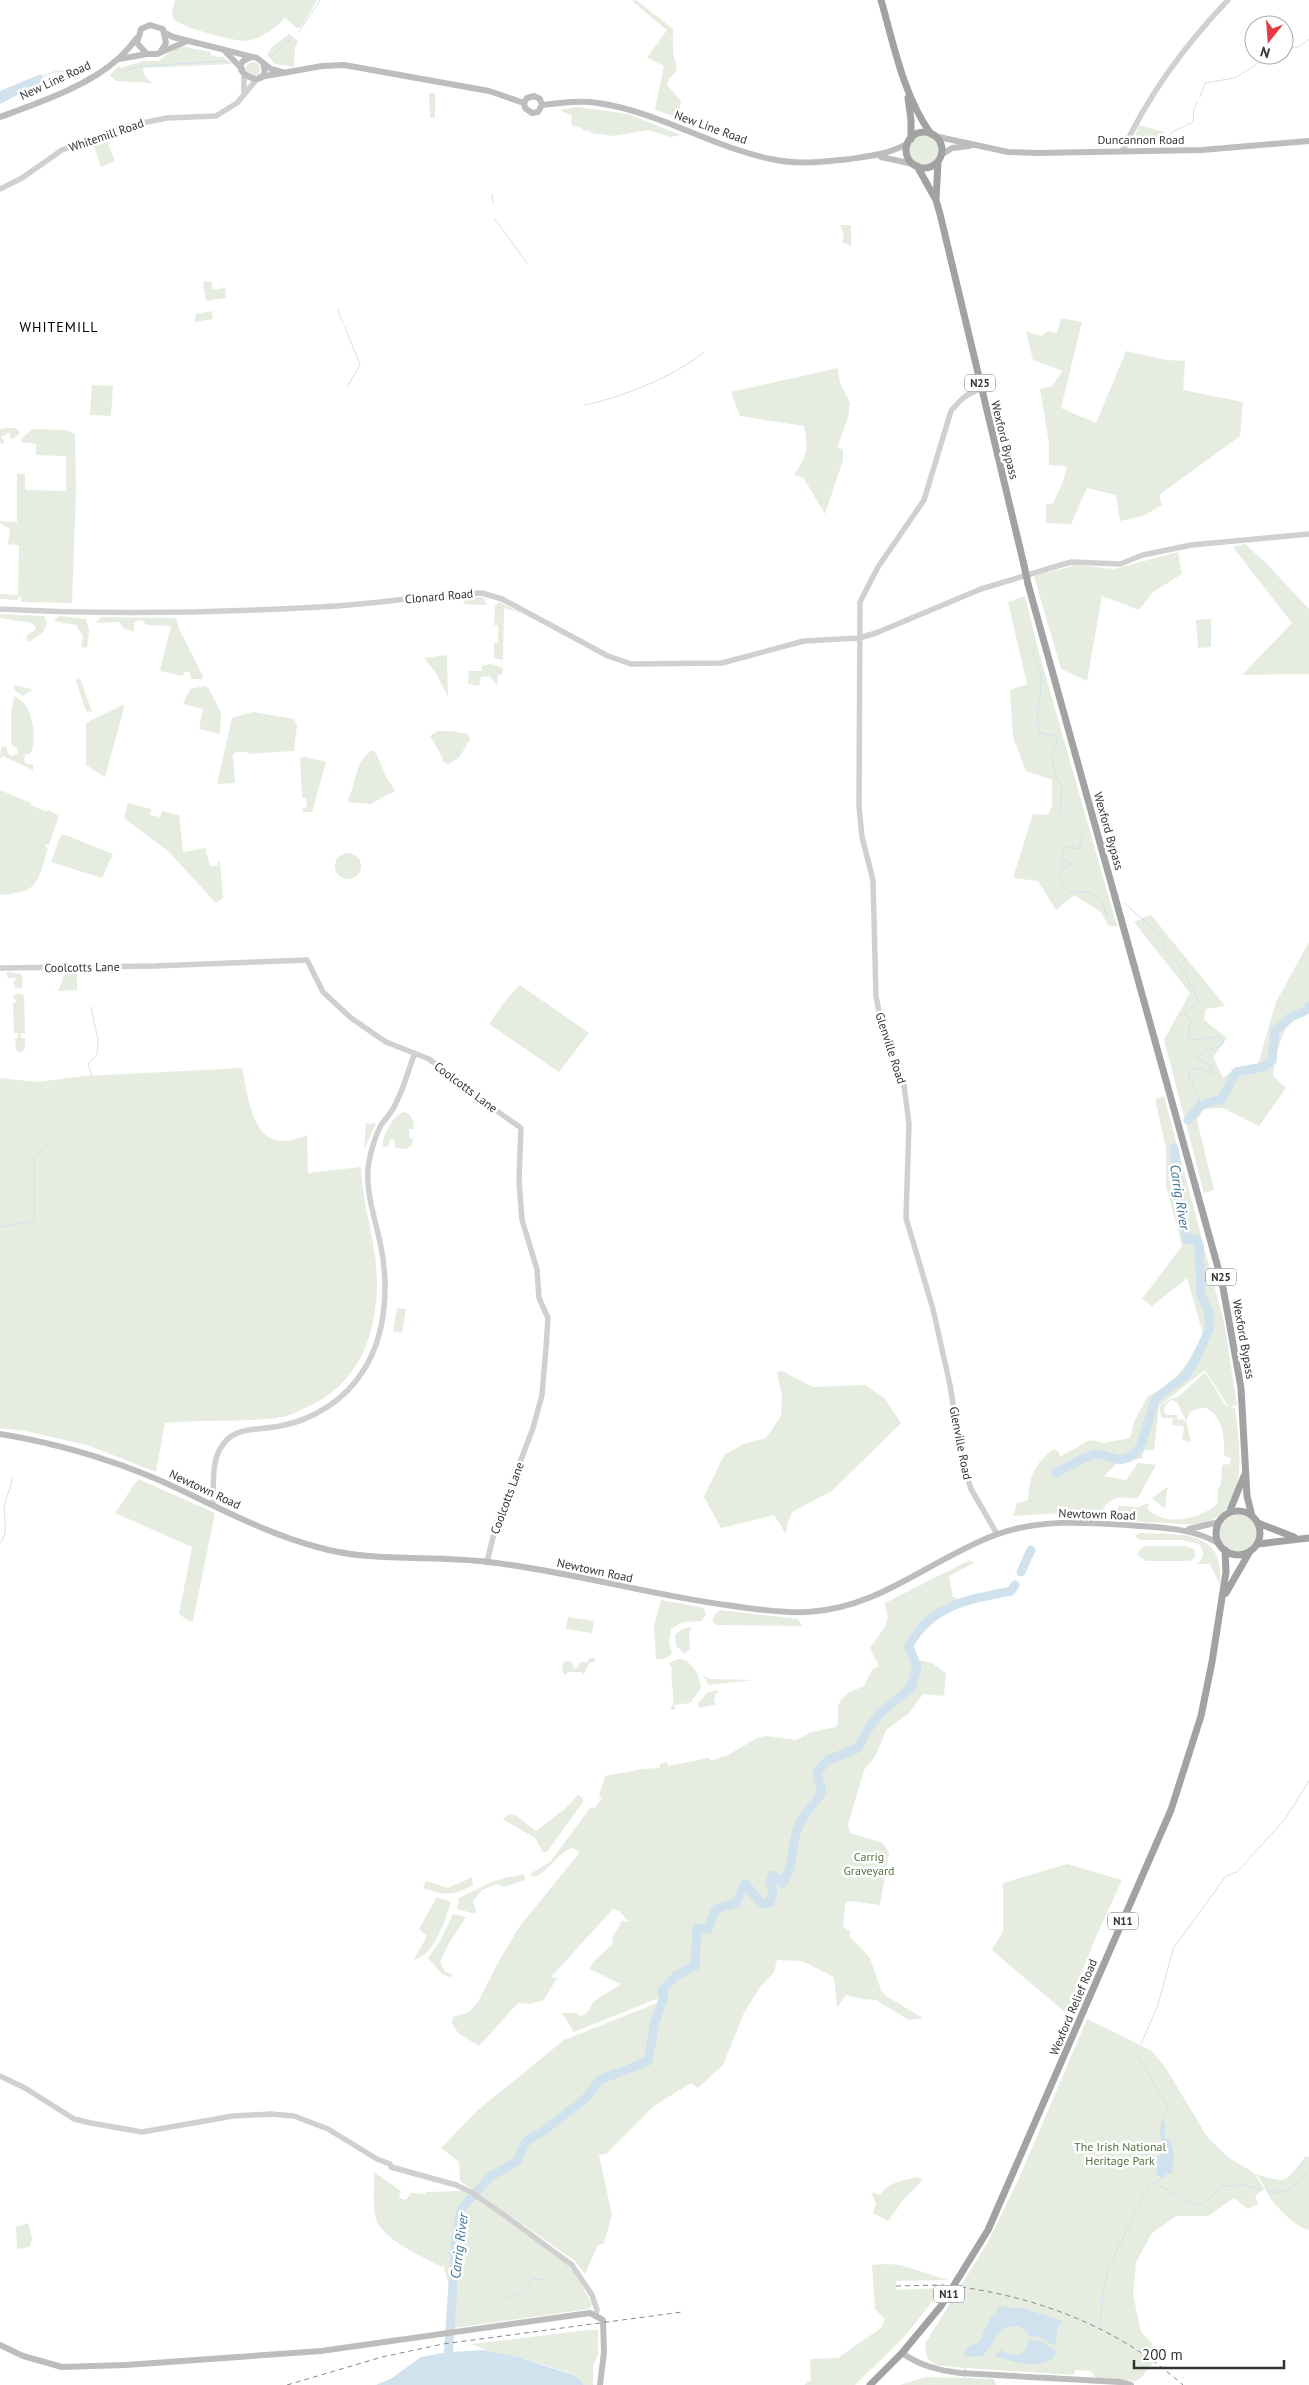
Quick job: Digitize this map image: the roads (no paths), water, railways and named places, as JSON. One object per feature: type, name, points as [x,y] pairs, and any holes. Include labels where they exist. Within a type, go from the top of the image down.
[{"type":"highway","name":"N25","points":[[881,0],[906,85],[920,119],[941,144],[940,158]]},
{"type":"highway","name":"N25","points":[[906,85],[911,120],[907,154],[915,165]]},
{"type":"highway","points":[[909,141],[920,133],[933,135]]},
{"type":"highway","points":[[915,165],[928,168],[940,158]]},
{"type":"highway","name":"Wexford Bypass","points":[[936,200],[940,158]]},
{"type":"highway","name":"Wexford Bypass","points":[[915,165],[936,200],[1028,584],[1222,1282],[1241,1388],[1247,1496],[1252,1516]]},
{"type":"highway","name":"Wexford Bypass","points":[[1230,1513],[1238,1496],[1246,1469]]},
{"type":"highway","points":[[1230,1513],[1243,1511],[1252,1516]]},
{"type":"highway","name":"N25","points":[[1219,1522],[1230,1513]]},
{"type":"highway","name":"N25","points":[[1252,1516],[1258,1524]]},
{"type":"highway","points":[[1219,1522],[1216,1532],[1222,1547],[1237,1555],[1249,1552],[1258,1544],[1309,1538]]},
{"type":"highway","points":[[1258,1524],[1299,1538]]},
{"type":"highway","points":[[1258,1524],[1260,1534],[1258,1544]]},
{"type":"highway","name":"Wexford Relief Road","points":[[870,2385],[902,2353],[940,2306],[988,2230],[1164,1827],[1185,1772],[1201,1716],[1226,1572],[1222,1547]]},
{"type":"highway","name":"Wexford Relief Road","points":[[1222,1601],[1235,1573],[1249,1552]]},
{"type":"main road","points":[[188,41],[147,54],[139,47],[137,38],[141,29],[150,25],[159,27],[165,33],[188,41],[253,57],[271,69],[285,73]]},
{"type":"main road","points":[[161,51],[166,42],[165,33]]},
{"type":"main road","name":"New Line Road","points":[[118,60],[137,38]]},
{"type":"main road","points":[[224,50],[250,79],[322,66],[344,65],[366,67],[489,91],[524,103]]},
{"type":"main road","name":"New Line Road","points":[[0,117],[56,95],[118,60],[147,54]]},
{"type":"main road","points":[[243,72],[246,60],[253,57]]},
{"type":"main road","points":[[259,78],[264,70],[263,63]]},
{"type":"main road","points":[[534,96],[540,99],[542,105],[538,112],[532,113],[525,108],[524,103],[527,98],[534,96]]},
{"type":"main road","name":"New Line Road","points":[[542,105],[597,103],[626,109],[771,159],[822,162],[874,156],[896,150],[909,141]]},
{"type":"main road","name":"Duncannon Road","points":[[933,135],[973,146],[1008,152],[1202,150],[1309,141]]},
{"type":"main road","name":"Duncannon Road","points":[[940,158],[952,148],[973,146]]},
{"type":"main road","name":"New Line Road","points":[[874,156],[891,157],[915,165]]},
{"type":"main road","name":"Newtown Road","points":[[0,1434],[61,1446],[100,1458],[159,1480],[258,1526],[316,1547],[362,1556],[487,1562],[557,1572],[635,1590],[713,1604],[786,1612],[808,1612],[851,1604],[890,1590],[963,1550],[997,1534],[1030,1526],[1063,1522],[1187,1530],[1219,1522]]},
{"type":"main road","name":"Newtown Road","points":[[1187,1530],[1222,1547]]},
{"type":"main road","points":[[0,2346],[46,2364],[78,2368],[321,2351],[574,2315],[596,2314],[602,2320],[603,2326],[604,2352],[600,2385]]},
{"type":"main road","points":[[902,2353],[922,2366],[951,2372],[1120,2382],[1131,2385]]},
{"type":"street","points":[[1123,150],[1139,115],[1161,79],[1228,0]]},
{"type":"street","points":[[243,72],[244,93]]},
{"type":"street","name":"Whitemill Road","points":[[0,189],[12,184],[62,150],[86,140],[148,121],[216,116],[237,103],[259,78]]},
{"type":"street","name":"Glenville Road","points":[[981,389],[960,399],[951,411],[924,500],[866,588],[860,602],[859,812],[862,837],[873,880],[876,996],[881,1022],[904,1085],[908,1115],[910,1148],[906,1218],[933,1309],[971,1489],[997,1534]]},
{"type":"street","name":"Clonard Road","points":[[0,609],[83,613],[180,612],[320,607],[482,593],[516,606],[608,656],[631,664],[722,663],[804,641],[859,638],[876,633],[981,589],[1072,562],[1120,564],[1143,555],[1191,545],[1309,534]]},
{"type":"street","name":"Coolcotts Lane","points":[[0,968],[155,966],[307,960],[323,992],[351,1018],[386,1042],[429,1059],[477,1097],[521,1128],[519,1180],[522,1220],[537,1269],[539,1298],[548,1318],[546,1348],[542,1395],[533,1428],[496,1525],[487,1562]]},
{"type":"street","points":[[213,1506],[216,1460],[226,1440],[246,1429],[280,1426],[312,1416],[327,1407],[353,1385],[372,1356],[378,1339],[385,1302],[384,1263],[369,1200],[368,1170],[371,1149],[382,1125],[396,1104],[415,1053]]},
{"type":"street","points":[[0,2076],[25,2088],[74,2119],[142,2132],[232,2116],[272,2114],[294,2116],[341,2136],[378,2159],[390,2164],[391,2167],[443,2181],[471,2192],[572,2265],[592,2295],[597,2310],[596,2314]]},
{"type":"water","points":[[41,74],[44,81],[0,104],[0,91]]},
{"type":"water","points":[[1161,2121],[1165,2122],[1165,2138],[1170,2140],[1174,2154],[1172,2174],[1166,2174],[1165,2177],[1160,2177],[1156,2173],[1158,2157],[1164,2150],[1160,2135]]},
{"type":"water","points":[[999,2306],[1025,2309],[1062,2321],[1057,2328],[1056,2345],[1050,2344],[1040,2337],[1028,2336],[1028,2332],[1018,2326],[1006,2327],[982,2356],[964,2357],[966,2348],[979,2342],[991,2317],[997,2313]]},
{"type":"water","points":[[1028,2340],[1041,2341],[1055,2351],[1055,2356],[1041,2364],[1034,2365],[1018,2363],[995,2356],[1001,2350],[1014,2355],[1022,2353],[1027,2346]]},
{"type":"water","points":[[448,2348],[451,2352],[483,2350],[518,2357],[576,2376],[584,2385],[376,2385],[392,2378],[421,2357],[443,2353]]},
{"type":"waterway","points":[[299,32],[320,0]]},
{"type":"waterway","points":[[270,57],[292,38]]},
{"type":"waterway","points":[[1294,47],[1299,47],[1309,39]]},
{"type":"waterway","points":[[125,71],[140,66],[226,61]]},
{"type":"waterway","points":[[1200,97],[1205,83],[1235,78],[1255,65]]},
{"type":"waterway","points":[[42,77],[54,72],[87,68]]},
{"type":"waterway","points":[[1162,147],[1172,132],[1193,122],[1194,109],[1197,102]]},
{"type":"waterway","points":[[492,194],[493,203]]},
{"type":"waterway","points":[[494,218],[527,263]]},
{"type":"waterway","points":[[338,310],[343,323]]},
{"type":"waterway","points":[[345,327],[360,365],[347,387]]},
{"type":"waterway","points":[[585,405],[615,397],[663,378],[704,352]]},
{"type":"waterway","points":[[1033,647],[1041,677],[1038,726],[1040,733],[1057,737],[1057,745],[1051,753],[1056,776],[1062,787],[1060,813],[1082,838],[1079,849],[1065,846],[1061,859],[1072,863],[1063,869],[1059,879],[1068,892],[1083,892],[1097,896],[1107,914]]},
{"type":"waterway","points":[[1124,903],[1164,938],[1164,950],[1182,969],[1199,1002],[1185,1012],[1186,1016],[1192,1019],[1188,1033],[1190,1040],[1218,1037],[1223,1041],[1222,1045],[1196,1057],[1212,1067],[1212,1073],[1197,1068],[1188,1073],[1201,1105]]},
{"type":"waterway","name":"Carrig River","points":[[1188,1120],[1201,1105],[1222,1099],[1236,1072],[1263,1067],[1272,1061],[1275,1031],[1291,1017],[1307,1010],[1309,1006]]},
{"type":"waterway","points":[[91,1007],[98,1040],[97,1055],[88,1063],[92,1076]]},
{"type":"waterway","points":[[0,1227],[31,1222],[34,1219],[34,1158],[77,1118]]},
{"type":"waterway","name":"Carrig River","points":[[1056,1473],[1082,1459],[1098,1454],[1120,1460],[1130,1457],[1140,1448],[1156,1398],[1186,1375],[1193,1365],[1209,1330],[1209,1313],[1201,1295],[1199,1245],[1196,1239],[1187,1240],[1177,1190],[1178,1180],[1174,1148]]},
{"type":"waterway","points":[[0,1543],[5,1531],[4,1508],[12,1478]]},
{"type":"waterway","name":"Carrig River","points":[[1021,1572],[1031,1550]]},
{"type":"waterway","name":"Carrig River","points":[[448,2359],[456,2238],[461,2209],[490,2177],[517,2161],[525,2143],[541,2133],[587,2097],[599,2080],[648,2061],[655,2022],[664,1996],[662,1990],[677,1975],[695,1966],[697,1928],[708,1929],[716,1909],[736,1903],[745,1884],[761,1903],[770,1903],[773,1891],[770,1882],[773,1875],[783,1883],[791,1863],[799,1824],[822,1792],[817,1772],[828,1760],[858,1748],[868,1729],[881,1712],[911,1688],[917,1667],[909,1646],[918,1632],[928,1621],[952,1606],[981,1597],[1011,1591],[1015,1585]]},
{"type":"waterway","points":[[1141,2044],[1158,2005],[1173,1949],[1226,1876],[1237,1872],[1285,1819],[1309,1781]]},
{"type":"waterway","points":[[1137,2055],[1168,2107],[1163,2122]]},
{"type":"waterway","points":[[1267,2191],[1287,2191],[1309,2170]]},
{"type":"waterway","points":[[1158,2182],[1161,2177]]},
{"type":"waterway","points":[[1110,2265],[1150,2182],[1156,2184]]},
{"type":"waterway","points":[[1160,2186],[1195,2205],[1205,2203],[1222,2186],[1246,2185],[1262,2190]]},
{"type":"waterway","points":[[1103,2291],[1109,2267]]},
{"type":"waterway","points":[[507,2299],[522,2293],[533,2279],[548,2280]]},
{"type":"waterway","points":[[1100,2326],[1103,2293]]},
{"type":"railway","points":[[896,2286],[944,2285]]},
{"type":"railway","points":[[961,2287],[992,2292],[1022,2300],[1080,2320],[1133,2348],[1159,2365],[1183,2385]]},
{"type":"railway","points":[[287,2385],[382,2357],[443,2344],[682,2312]]},
{"type":"district","name":"WHITEMILL","points":[[59,327]]},
{"type":"park label","name":"Carrig Graveyard","points":[[869,1863]]},
{"type":"park label","name":"The Irish National Heritage Park","points":[[1120,2153]]}]
